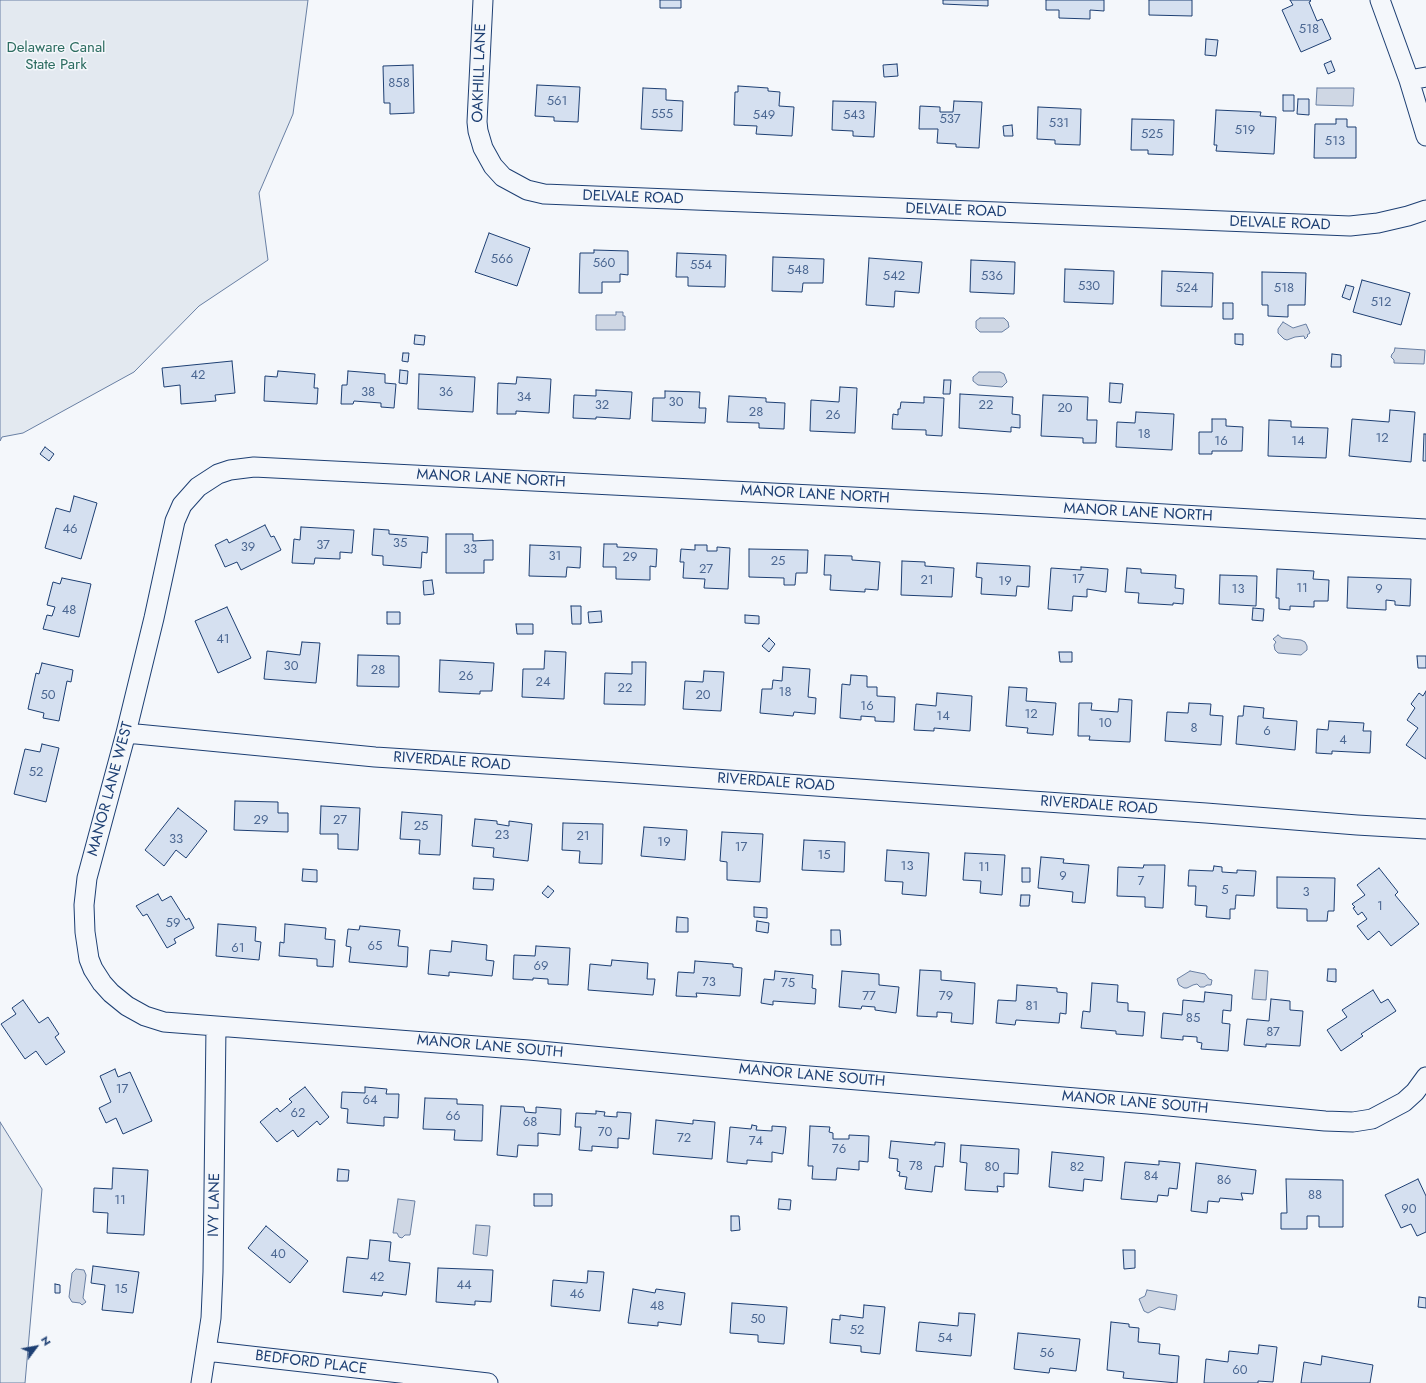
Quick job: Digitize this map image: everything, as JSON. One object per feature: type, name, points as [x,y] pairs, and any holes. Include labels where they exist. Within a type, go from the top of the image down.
[{"type":"street","name":"OAKHILL LANE","points":[[483,0],[477,122],[483,148],[493,166]]},
{"type":"street","points":[[1380,0],[1417,78],[1426,136]]},
{"type":"street","name":"DELVALE ROAD","points":[[493,166],[503,177],[511,182],[527,190],[544,194],[1350,226],[1378,223],[1426,210]]},
{"type":"street","name":"MANOR LANE NORTH","points":[[206,480],[230,470],[254,467],[991,504],[1426,530]]},
{"type":"street","name":"MANOR LANE WEST","points":[[206,480],[182,505],[175,521],[154,618],[126,733],[87,878],[84,905],[88,959],[111,994],[127,1006],[145,1016],[164,1022],[216,1026]]},
{"type":"street","name":"RIVERDALE ROAD","points":[[126,733],[375,757],[1357,825],[1426,828]]},
{"type":"street","name":"MANOR LANE SOUTH","points":[[216,1026],[529,1050],[774,1073],[1148,1104],[1324,1121],[1353,1122],[1372,1119],[1404,1102],[1415,1092],[1426,1077]]},
{"type":"street","name":"IVY LANE","points":[[201,1383],[211,1318],[213,1272],[216,1026]]},
{"type":"street","name":"BEDFORD PLACE","points":[[206,1351],[488,1383]]},
{"type":"green space","name":"Delaware Canal State Park","points":[[0,0],[308,0],[293,114],[259,193],[268,260],[199,306],[134,372],[23,433],[2,437],[0,441]]},
{"type":"green space","points":[[0,1122],[42,1189],[25,1383],[0,1383]]},
{"type":"shaded area","points":[[1317,88],[1354,88],[1353,106],[1316,105]]},
{"type":"shaded area","points":[[616,312],[623,312],[623,316],[625,316],[625,330],[596,330],[596,315],[616,315]]},
{"type":"shaded area","points":[[980,318],[1004,318],[1008,322],[1009,327],[1002,332],[980,332],[976,328],[976,321]]},
{"type":"shaded area","points":[[1283,322],[1293,328],[1306,324],[1310,333],[1305,339],[1304,336],[1287,340],[1284,339],[1278,333],[1278,329]]},
{"type":"shaded area","points":[[1395,348],[1425,350],[1424,364],[1394,363],[1394,360],[1391,357]]},
{"type":"shaded area","points":[[979,372],[1000,372],[1004,374],[1007,382],[1002,387],[978,385],[973,381],[973,377]]},
{"type":"shaded area","points":[[1278,635],[1282,638],[1301,640],[1305,642],[1307,650],[1301,655],[1278,653],[1275,650],[1274,645],[1276,642],[1273,639]]},
{"type":"shaded area","points":[[1255,970],[1268,971],[1266,1000],[1252,999]]},
{"type":"shaded area","points":[[1190,971],[1205,974],[1212,980],[1211,985],[1200,987],[1197,984],[1184,988],[1179,985],[1177,979]]},
{"type":"shaded area","points":[[398,1199],[415,1201],[410,1235],[405,1235],[402,1238],[399,1237],[397,1233],[393,1233]]},
{"type":"shaded area","points":[[476,1225],[490,1226],[487,1256],[473,1254]]},
{"type":"shaded area","points":[[76,1269],[84,1270],[86,1275],[83,1298],[86,1302],[82,1305],[80,1303],[72,1302],[69,1297],[72,1273]]},
{"type":"shaded area","points":[[1147,1290],[1177,1295],[1175,1310],[1159,1307],[1148,1313],[1144,1311],[1139,1299],[1145,1296]]},
{"type":"building","points":[[660,0],[681,0],[681,8],[660,8]]},
{"type":"building","points":[[943,0],[988,0],[988,6],[943,4]]},
{"type":"building","points":[[1046,0],[1104,0],[1104,11],[1090,10],[1090,19],[1059,18],[1059,10],[1046,10]]},
{"type":"building","points":[[1149,0],[1192,0],[1192,16],[1149,15]]},
{"type":"building","points":[[1290,0],[1310,0],[1311,1],[1309,2],[1317,21],[1322,19],[1331,39],[1301,52],[1282,10],[1293,5]]},
{"type":"building","points":[[1206,39],[1218,40],[1216,56],[1205,55]]},
{"type":"building","points":[[1331,61],[1335,71],[1328,74],[1324,64]]},
{"type":"building","points":[[897,64],[898,76],[884,77],[883,65]]},
{"type":"building","points":[[413,65],[414,113],[390,114],[390,103],[384,103],[383,66]]},
{"type":"building","points":[[537,85],[580,87],[578,122],[554,121],[554,117],[535,116]]},
{"type":"building","points":[[738,86],[768,88],[768,91],[780,92],[779,106],[794,107],[792,136],[756,134],[757,126],[734,125],[735,92],[738,92]]},
{"type":"building","points":[[643,88],[666,89],[666,100],[683,101],[682,131],[641,129]]},
{"type":"building","points":[[1283,95],[1294,95],[1294,111],[1283,111]]},
{"type":"building","points":[[1298,99],[1309,99],[1309,115],[1297,114]]},
{"type":"building","points":[[833,101],[876,102],[874,137],[853,136],[853,131],[832,130]]},
{"type":"building","points":[[954,101],[982,102],[979,148],[956,147],[956,144],[937,143],[938,129],[919,129],[920,106],[940,107],[940,112],[953,112]]},
{"type":"building","points":[[1038,107],[1081,109],[1080,145],[1055,144],[1055,140],[1037,139]]},
{"type":"building","points":[[1216,110],[1261,112],[1260,116],[1276,117],[1274,154],[1216,151],[1217,145],[1214,145]]},
{"type":"building","points":[[1132,119],[1174,120],[1173,155],[1148,154],[1148,150],[1131,150]]},
{"type":"building","points":[[1336,119],[1347,119],[1347,127],[1356,127],[1356,158],[1314,158],[1315,124],[1336,124]]},
{"type":"building","points":[[1012,125],[1013,136],[1004,136],[1003,126]]},
{"type":"building","points":[[489,233],[530,248],[517,286],[475,272]]},
{"type":"building","points":[[594,250],[628,251],[628,275],[620,274],[620,282],[602,282],[602,293],[579,293],[580,253],[594,253]]},
{"type":"building","points":[[677,253],[726,255],[725,287],[688,286],[688,277],[676,277]]},
{"type":"building","points":[[773,257],[824,259],[823,283],[803,283],[802,292],[772,291]]},
{"type":"building","points":[[869,258],[922,262],[919,293],[895,291],[894,307],[866,305]]},
{"type":"building","points":[[971,260],[1015,262],[1014,294],[970,292]]},
{"type":"building","points":[[1065,269],[1114,271],[1113,304],[1064,302]]},
{"type":"building","points":[[1162,271],[1213,273],[1212,307],[1161,306]]},
{"type":"building","points":[[1262,272],[1306,273],[1305,305],[1288,305],[1288,317],[1268,316],[1268,305],[1262,305]]},
{"type":"building","points":[[1362,280],[1410,293],[1401,325],[1353,312]]},
{"type":"building","points":[[1346,285],[1354,287],[1350,300],[1342,297]]},
{"type":"building","points":[[1223,303],[1233,303],[1233,319],[1223,319]]},
{"type":"building","points":[[1235,334],[1243,334],[1243,345],[1235,344]]},
{"type":"building","points":[[415,335],[425,336],[424,345],[414,344]]},
{"type":"building","points":[[403,353],[409,353],[408,362],[402,361]]},
{"type":"building","points":[[1332,354],[1341,355],[1341,367],[1331,367]]},
{"type":"building","points":[[232,361],[235,393],[215,395],[216,401],[181,404],[180,385],[164,387],[162,368]]},
{"type":"building","points":[[400,370],[408,371],[407,384],[399,383]]},
{"type":"building","points":[[278,371],[315,374],[314,388],[318,388],[317,404],[264,401],[265,376],[277,377]]},
{"type":"building","points":[[348,371],[385,374],[385,383],[396,384],[394,408],[381,407],[381,403],[354,401],[353,404],[341,404],[342,385],[347,385]]},
{"type":"building","points":[[419,374],[475,377],[473,412],[418,409]]},
{"type":"building","points":[[517,377],[551,379],[549,413],[516,411],[516,414],[497,414],[498,383],[516,384]]},
{"type":"building","points":[[944,380],[951,380],[950,394],[943,394]]},
{"type":"building","points":[[1110,383],[1123,384],[1121,403],[1109,402]]},
{"type":"building","points":[[840,387],[857,388],[855,433],[810,431],[811,400],[839,402]]},
{"type":"building","points":[[596,390],[632,392],[630,419],[596,417],[596,419],[573,418],[574,395],[596,396]]},
{"type":"building","points":[[665,391],[700,392],[699,408],[706,408],[705,423],[652,421],[653,398],[665,398]]},
{"type":"building","points":[[960,394],[1013,397],[1012,414],[1020,415],[1020,428],[1011,427],[1011,432],[959,428]]},
{"type":"building","points":[[1043,395],[1088,397],[1087,420],[1097,420],[1096,443],[1083,443],[1083,438],[1041,436]]},
{"type":"building","points":[[729,396],[766,398],[766,402],[785,403],[784,429],[759,428],[759,423],[727,422]]},
{"type":"building","points":[[924,397],[944,398],[942,436],[926,435],[926,430],[892,429],[893,414],[898,415],[898,409],[900,409],[901,402],[924,403]]},
{"type":"building","points":[[1390,410],[1415,412],[1411,462],[1349,456],[1352,419],[1389,422]]},
{"type":"building","points":[[1136,412],[1174,414],[1172,450],[1116,447],[1117,422],[1135,423]]},
{"type":"building","points":[[1212,419],[1226,419],[1226,426],[1243,427],[1242,451],[1212,451],[1212,454],[1199,454],[1199,432],[1212,432]]},
{"type":"building","points":[[1269,420],[1291,421],[1291,427],[1328,428],[1326,458],[1268,456]]},
{"type":"building","points":[[1424,434],[1426,434],[1426,461],[1423,461]]},
{"type":"building","points":[[45,447],[54,454],[49,461],[40,454]]},
{"type":"building","points":[[74,496],[97,503],[81,559],[45,548],[56,508],[70,512]]},
{"type":"building","points":[[265,525],[271,537],[274,536],[281,550],[241,570],[237,562],[225,567],[215,545],[227,539],[229,543]]},
{"type":"building","points":[[301,527],[354,530],[352,553],[340,552],[340,559],[315,558],[314,564],[292,563],[294,539],[300,540]]},
{"type":"building","points":[[374,529],[389,530],[389,534],[428,537],[427,553],[422,552],[421,568],[383,565],[383,556],[372,555]]},
{"type":"building","points":[[446,534],[473,534],[473,541],[493,540],[493,560],[484,560],[484,573],[446,573]]},
{"type":"building","points":[[604,544],[617,544],[617,547],[657,549],[656,567],[650,566],[650,580],[616,579],[616,567],[603,567]]},
{"type":"building","points":[[530,545],[581,547],[580,568],[567,567],[566,577],[529,576]]},
{"type":"building","points":[[695,545],[707,545],[707,551],[717,551],[717,547],[730,548],[728,589],[704,588],[705,579],[683,578],[684,562],[680,562],[681,549],[695,550]]},
{"type":"building","points":[[749,549],[808,550],[807,573],[796,573],[795,585],[784,585],[784,578],[749,577]]},
{"type":"building","points":[[825,555],[852,556],[852,560],[880,562],[878,590],[865,589],[865,592],[830,590],[831,575],[824,575]]},
{"type":"building","points":[[902,561],[925,562],[925,566],[954,568],[952,597],[901,595]]},
{"type":"building","points":[[977,563],[1030,566],[1029,587],[1017,586],[1016,596],[981,594],[982,578],[976,577]]},
{"type":"building","points":[[1081,567],[1108,569],[1106,592],[1087,589],[1087,597],[1073,596],[1072,611],[1048,609],[1051,568],[1081,570]]},
{"type":"building","points":[[1127,568],[1141,569],[1141,573],[1176,575],[1175,588],[1184,589],[1183,604],[1173,603],[1173,605],[1138,603],[1139,593],[1125,592]]},
{"type":"building","points":[[1277,569],[1314,571],[1313,579],[1329,580],[1328,601],[1314,601],[1314,607],[1290,606],[1290,610],[1279,609],[1279,598],[1276,598]]},
{"type":"building","points":[[1220,575],[1257,576],[1256,606],[1219,604]]},
{"type":"building","points":[[1348,577],[1411,579],[1410,606],[1395,605],[1395,601],[1386,600],[1386,610],[1347,608]]},
{"type":"building","points":[[62,578],[91,584],[79,637],[43,629],[47,615],[52,616],[55,607],[47,605],[53,582],[60,584]]},
{"type":"building","points":[[432,580],[434,594],[424,595],[423,581]]},
{"type":"building","points":[[571,606],[581,606],[581,624],[572,624]]},
{"type":"building","points":[[227,607],[251,658],[218,673],[195,621]]},
{"type":"building","points":[[1253,608],[1264,609],[1263,621],[1252,620]]},
{"type":"building","points":[[601,611],[602,622],[589,623],[588,612]]},
{"type":"building","points":[[387,612],[400,612],[400,624],[387,624]]},
{"type":"building","points":[[745,615],[759,616],[759,624],[745,623]]},
{"type":"building","points":[[516,624],[533,624],[533,634],[517,634]]},
{"type":"building","points":[[769,638],[775,644],[769,652],[762,646]]},
{"type":"building","points":[[302,642],[320,643],[316,683],[264,679],[267,651],[300,655]]},
{"type":"building","points":[[545,651],[566,652],[564,699],[522,697],[523,669],[544,669]]},
{"type":"building","points":[[1059,652],[1072,652],[1072,662],[1060,662]]},
{"type":"building","points":[[358,655],[399,656],[399,687],[357,686]]},
{"type":"building","points":[[1417,656],[1426,656],[1426,668],[1418,668]]},
{"type":"building","points":[[440,660],[494,663],[492,691],[480,691],[480,694],[439,692]]},
{"type":"building","points":[[632,662],[646,662],[645,705],[604,704],[605,673],[632,674]]},
{"type":"building","points":[[42,663],[73,670],[71,682],[67,681],[59,721],[43,718],[44,713],[28,709],[36,673],[39,674]]},
{"type":"building","points":[[783,667],[810,669],[808,697],[816,698],[815,714],[794,712],[793,716],[760,713],[762,689],[772,689],[773,680],[782,681]]},
{"type":"building","points":[[704,671],[724,672],[721,711],[683,709],[685,681],[703,682]]},
{"type":"building","points":[[851,675],[867,676],[867,687],[877,687],[877,696],[895,697],[894,722],[875,721],[875,717],[861,716],[861,720],[840,718],[842,684],[850,685]]},
{"type":"building","points":[[1009,687],[1027,688],[1026,701],[1056,703],[1053,735],[1027,733],[1028,728],[1006,726]]},
{"type":"building","points":[[1426,691],[1426,759],[1406,745],[1418,728],[1407,720],[1415,708],[1411,704],[1419,693],[1423,696]]},
{"type":"building","points":[[937,693],[972,696],[970,731],[934,728],[934,731],[914,730],[916,704],[936,706]]},
{"type":"building","points":[[1119,699],[1132,700],[1130,742],[1089,740],[1090,736],[1078,736],[1079,703],[1092,703],[1091,710],[1118,712]]},
{"type":"building","points":[[1189,703],[1211,704],[1210,715],[1223,716],[1221,745],[1165,741],[1167,712],[1188,713]]},
{"type":"building","points":[[1244,706],[1264,708],[1263,718],[1297,721],[1295,750],[1236,744],[1238,716],[1243,716]]},
{"type":"building","points":[[1329,721],[1364,723],[1363,731],[1371,731],[1370,753],[1332,751],[1332,754],[1316,753],[1317,729],[1328,730]]},
{"type":"building","points":[[42,744],[59,748],[46,802],[14,794],[25,749],[40,752]]},
{"type":"building","points":[[235,801],[278,802],[278,813],[288,813],[288,832],[234,830]]},
{"type":"building","points":[[321,806],[360,808],[358,850],[338,849],[338,834],[320,834]]},
{"type":"building","points":[[178,808],[207,831],[186,858],[176,850],[164,866],[145,850]]},
{"type":"building","points":[[402,812],[442,815],[440,855],[419,854],[420,840],[400,839]]},
{"type":"building","points":[[475,819],[497,821],[497,824],[509,826],[509,821],[532,824],[528,861],[493,857],[494,848],[472,846]]},
{"type":"building","points":[[563,823],[603,824],[602,864],[579,863],[580,851],[562,850]]},
{"type":"building","points":[[644,827],[687,830],[685,860],[641,856]]},
{"type":"building","points":[[722,832],[763,834],[760,882],[727,880],[727,862],[720,861]]},
{"type":"building","points":[[804,840],[845,842],[844,872],[802,870]]},
{"type":"building","points":[[887,850],[929,853],[926,896],[902,894],[903,882],[885,881]]},
{"type":"building","points":[[965,853],[1005,855],[1002,895],[980,893],[981,881],[963,880]]},
{"type":"building","points":[[1041,857],[1064,859],[1063,863],[1089,865],[1085,903],[1072,902],[1073,892],[1038,888]]},
{"type":"building","points":[[1144,865],[1165,865],[1163,908],[1145,907],[1145,897],[1117,896],[1118,867],[1143,868]]},
{"type":"building","points":[[1214,866],[1222,867],[1222,872],[1237,873],[1237,870],[1256,871],[1254,896],[1236,895],[1235,909],[1230,909],[1230,919],[1206,917],[1207,906],[1195,905],[1196,886],[1188,886],[1189,870],[1213,871]]},
{"type":"building","points":[[1022,868],[1030,868],[1030,882],[1022,882]]},
{"type":"building","points":[[1379,868],[1398,892],[1395,895],[1419,924],[1391,946],[1379,931],[1368,940],[1357,926],[1367,919],[1362,912],[1358,915],[1352,904],[1365,895],[1357,885]]},
{"type":"building","points":[[303,869],[317,870],[317,882],[302,881]]},
{"type":"building","points":[[1277,877],[1335,878],[1334,911],[1328,911],[1327,921],[1307,921],[1307,909],[1277,908]]},
{"type":"building","points":[[474,878],[494,879],[493,890],[473,889]]},
{"type":"building","points":[[548,886],[554,891],[548,898],[542,893]]},
{"type":"building","points":[[158,894],[162,901],[171,896],[186,920],[189,918],[194,928],[174,939],[176,943],[167,948],[147,914],[143,916],[136,906]]},
{"type":"building","points":[[1021,895],[1030,895],[1029,906],[1020,906]]},
{"type":"building","points":[[754,907],[767,908],[767,918],[754,917]]},
{"type":"building","points":[[677,917],[688,918],[688,932],[676,932]]},
{"type":"building","points":[[757,921],[769,923],[768,933],[756,931]]},
{"type":"building","points":[[218,924],[256,927],[255,941],[261,942],[259,960],[216,956]]},
{"type":"building","points":[[285,924],[326,928],[325,939],[335,940],[333,967],[317,966],[317,959],[279,956],[280,942],[284,943]]},
{"type":"building","points":[[360,926],[400,930],[398,946],[408,947],[407,967],[349,962],[351,947],[346,946],[348,929],[359,930]]},
{"type":"building","points":[[831,930],[840,930],[841,945],[831,945]]},
{"type":"building","points":[[452,941],[487,945],[486,960],[494,961],[492,976],[449,972],[449,976],[428,974],[430,950],[451,952]]},
{"type":"building","points":[[536,946],[570,948],[568,985],[548,984],[548,979],[513,979],[514,955],[535,956]]},
{"type":"building","points":[[612,960],[648,963],[647,979],[655,979],[653,995],[588,990],[590,964],[611,966]]},
{"type":"building","points":[[695,961],[733,964],[733,967],[742,968],[740,996],[696,993],[697,997],[676,996],[678,972],[694,973]]},
{"type":"building","points":[[1328,969],[1336,969],[1336,982],[1327,981]]},
{"type":"building","points":[[920,970],[941,971],[941,980],[975,983],[973,1024],[951,1022],[952,1013],[937,1012],[937,1017],[917,1016]]},
{"type":"building","points":[[775,971],[813,975],[812,988],[816,989],[815,1004],[773,1001],[773,1005],[761,1003],[764,979],[774,980]]},
{"type":"building","points":[[842,971],[879,974],[879,985],[899,987],[896,1013],[875,1010],[875,1007],[862,1006],[861,1009],[839,1007]]},
{"type":"building","points":[[1092,983],[1118,985],[1117,1002],[1128,1003],[1128,1011],[1145,1012],[1143,1036],[1116,1034],[1116,1031],[1081,1028],[1083,1011],[1090,1012]]},
{"type":"building","points":[[1017,985],[1057,988],[1057,992],[1067,993],[1066,1014],[1060,1013],[1059,1023],[1016,1020],[1015,1025],[996,1023],[998,1000],[1016,1001]]},
{"type":"building","points":[[1373,990],[1381,1003],[1388,999],[1396,1011],[1361,1034],[1363,1036],[1341,1051],[1327,1030],[1347,1017],[1342,1010]]},
{"type":"building","points":[[1205,992],[1232,995],[1231,1011],[1223,1010],[1222,1023],[1230,1024],[1228,1051],[1201,1049],[1202,1043],[1197,1042],[1197,1037],[1183,1036],[1183,1040],[1161,1038],[1163,1013],[1182,1015],[1183,1000],[1204,1002]]},
{"type":"building","points":[[1271,999],[1290,1001],[1290,1010],[1303,1011],[1300,1046],[1266,1044],[1266,1047],[1244,1045],[1247,1019],[1269,1021]]},
{"type":"building","points":[[23,1000],[39,1023],[48,1017],[59,1034],[55,1037],[65,1052],[46,1065],[36,1051],[25,1059],[1,1024],[16,1014],[12,1008]]},
{"type":"building","points":[[115,1069],[118,1077],[130,1072],[152,1121],[123,1134],[116,1118],[106,1123],[99,1108],[111,1102],[100,1076]]},
{"type":"building","points":[[305,1087],[329,1117],[320,1125],[317,1121],[298,1137],[293,1130],[277,1142],[260,1122],[277,1108],[280,1112],[292,1102],[289,1099]]},
{"type":"building","points":[[365,1087],[387,1089],[386,1094],[399,1094],[398,1118],[384,1117],[384,1126],[347,1123],[348,1109],[341,1108],[342,1092],[365,1093]]},
{"type":"building","points":[[425,1098],[457,1099],[457,1104],[483,1105],[482,1141],[454,1140],[455,1130],[423,1129]]},
{"type":"building","points":[[501,1106],[524,1107],[525,1112],[536,1113],[536,1107],[561,1109],[560,1135],[538,1133],[538,1146],[518,1145],[517,1157],[497,1155]]},
{"type":"building","points":[[596,1111],[605,1112],[604,1116],[617,1117],[617,1112],[631,1113],[629,1139],[618,1138],[618,1148],[592,1146],[592,1151],[579,1150],[581,1127],[575,1127],[576,1113],[596,1114]]},
{"type":"building","points":[[656,1120],[693,1124],[693,1120],[715,1122],[712,1159],[653,1154]]},
{"type":"building","points":[[752,1125],[757,1126],[756,1130],[772,1131],[772,1126],[786,1127],[783,1154],[772,1152],[772,1162],[747,1160],[747,1164],[727,1162],[730,1127],[751,1129]]},
{"type":"building","points":[[810,1126],[830,1127],[829,1132],[833,1133],[833,1139],[849,1139],[849,1135],[869,1136],[868,1162],[859,1161],[859,1170],[837,1168],[836,1180],[812,1179],[813,1166],[808,1166]]},
{"type":"building","points":[[891,1141],[935,1145],[935,1142],[945,1143],[943,1167],[935,1166],[932,1192],[905,1189],[907,1177],[899,1176],[900,1172],[897,1171],[898,1159],[889,1158]]},
{"type":"building","points":[[961,1145],[1019,1149],[1018,1174],[1004,1173],[1004,1187],[997,1186],[998,1192],[965,1190],[967,1163],[960,1162]]},
{"type":"building","points":[[1052,1152],[1104,1157],[1102,1181],[1084,1179],[1083,1191],[1049,1187]]},
{"type":"building","points":[[1159,1161],[1180,1163],[1177,1189],[1169,1188],[1168,1196],[1158,1195],[1157,1202],[1121,1199],[1125,1162],[1159,1165]]},
{"type":"building","points":[[1196,1163],[1256,1170],[1253,1194],[1241,1193],[1243,1200],[1220,1198],[1219,1202],[1208,1201],[1207,1213],[1191,1211]]},
{"type":"building","points":[[113,1168],[148,1170],[144,1235],[107,1233],[108,1213],[93,1212],[94,1188],[112,1189]]},
{"type":"building","points":[[338,1169],[349,1170],[348,1181],[337,1181]]},
{"type":"building","points":[[1286,1179],[1343,1180],[1343,1227],[1319,1227],[1319,1216],[1307,1216],[1307,1229],[1281,1229],[1281,1213],[1287,1213]]},
{"type":"building","points":[[1418,1179],[1426,1196],[1426,1232],[1417,1236],[1411,1224],[1401,1228],[1385,1195]]},
{"type":"building","points":[[534,1194],[552,1194],[552,1206],[534,1206]]},
{"type":"building","points":[[779,1199],[791,1200],[790,1210],[778,1209]]},
{"type":"building","points":[[731,1216],[739,1216],[740,1230],[731,1231]]},
{"type":"building","points":[[266,1226],[308,1261],[290,1283],[248,1248]]},
{"type":"building","points":[[370,1240],[391,1242],[389,1261],[410,1263],[406,1295],[383,1292],[382,1296],[343,1292],[347,1257],[368,1259]]},
{"type":"building","points":[[1123,1250],[1135,1250],[1135,1268],[1124,1269]]},
{"type":"building","points":[[93,1266],[139,1272],[133,1313],[102,1310],[105,1285],[91,1283]]},
{"type":"building","points":[[438,1268],[493,1270],[491,1302],[475,1301],[475,1305],[436,1302]]},
{"type":"building","points":[[588,1271],[604,1272],[600,1311],[551,1306],[553,1280],[587,1283]]},
{"type":"building","points":[[55,1284],[60,1285],[60,1293],[55,1293]]},
{"type":"building","points":[[633,1289],[655,1293],[656,1289],[685,1293],[681,1325],[658,1322],[658,1326],[628,1323]]},
{"type":"building","points":[[1419,1297],[1426,1298],[1426,1308],[1418,1307]]},
{"type":"building","points":[[732,1303],[787,1307],[784,1344],[758,1342],[758,1335],[730,1333]]},
{"type":"building","points":[[864,1305],[885,1307],[880,1354],[861,1352],[861,1346],[830,1343],[832,1319],[840,1320],[840,1315],[863,1318]]},
{"type":"building","points":[[959,1313],[975,1314],[971,1356],[916,1351],[919,1322],[958,1326]]},
{"type":"building","points":[[1111,1322],[1129,1324],[1129,1327],[1139,1328],[1138,1342],[1160,1344],[1159,1354],[1179,1356],[1177,1383],[1123,1378],[1124,1372],[1107,1370]]},
{"type":"building","points":[[1018,1333],[1080,1339],[1076,1371],[1050,1368],[1049,1373],[1014,1369]]},
{"type":"building","points":[[1259,1345],[1277,1347],[1273,1382],[1258,1381],[1258,1383],[1204,1383],[1206,1359],[1228,1362],[1229,1351],[1258,1354]]},
{"type":"building","points":[[1322,1356],[1373,1365],[1370,1383],[1301,1383],[1304,1362],[1321,1365]]}]
